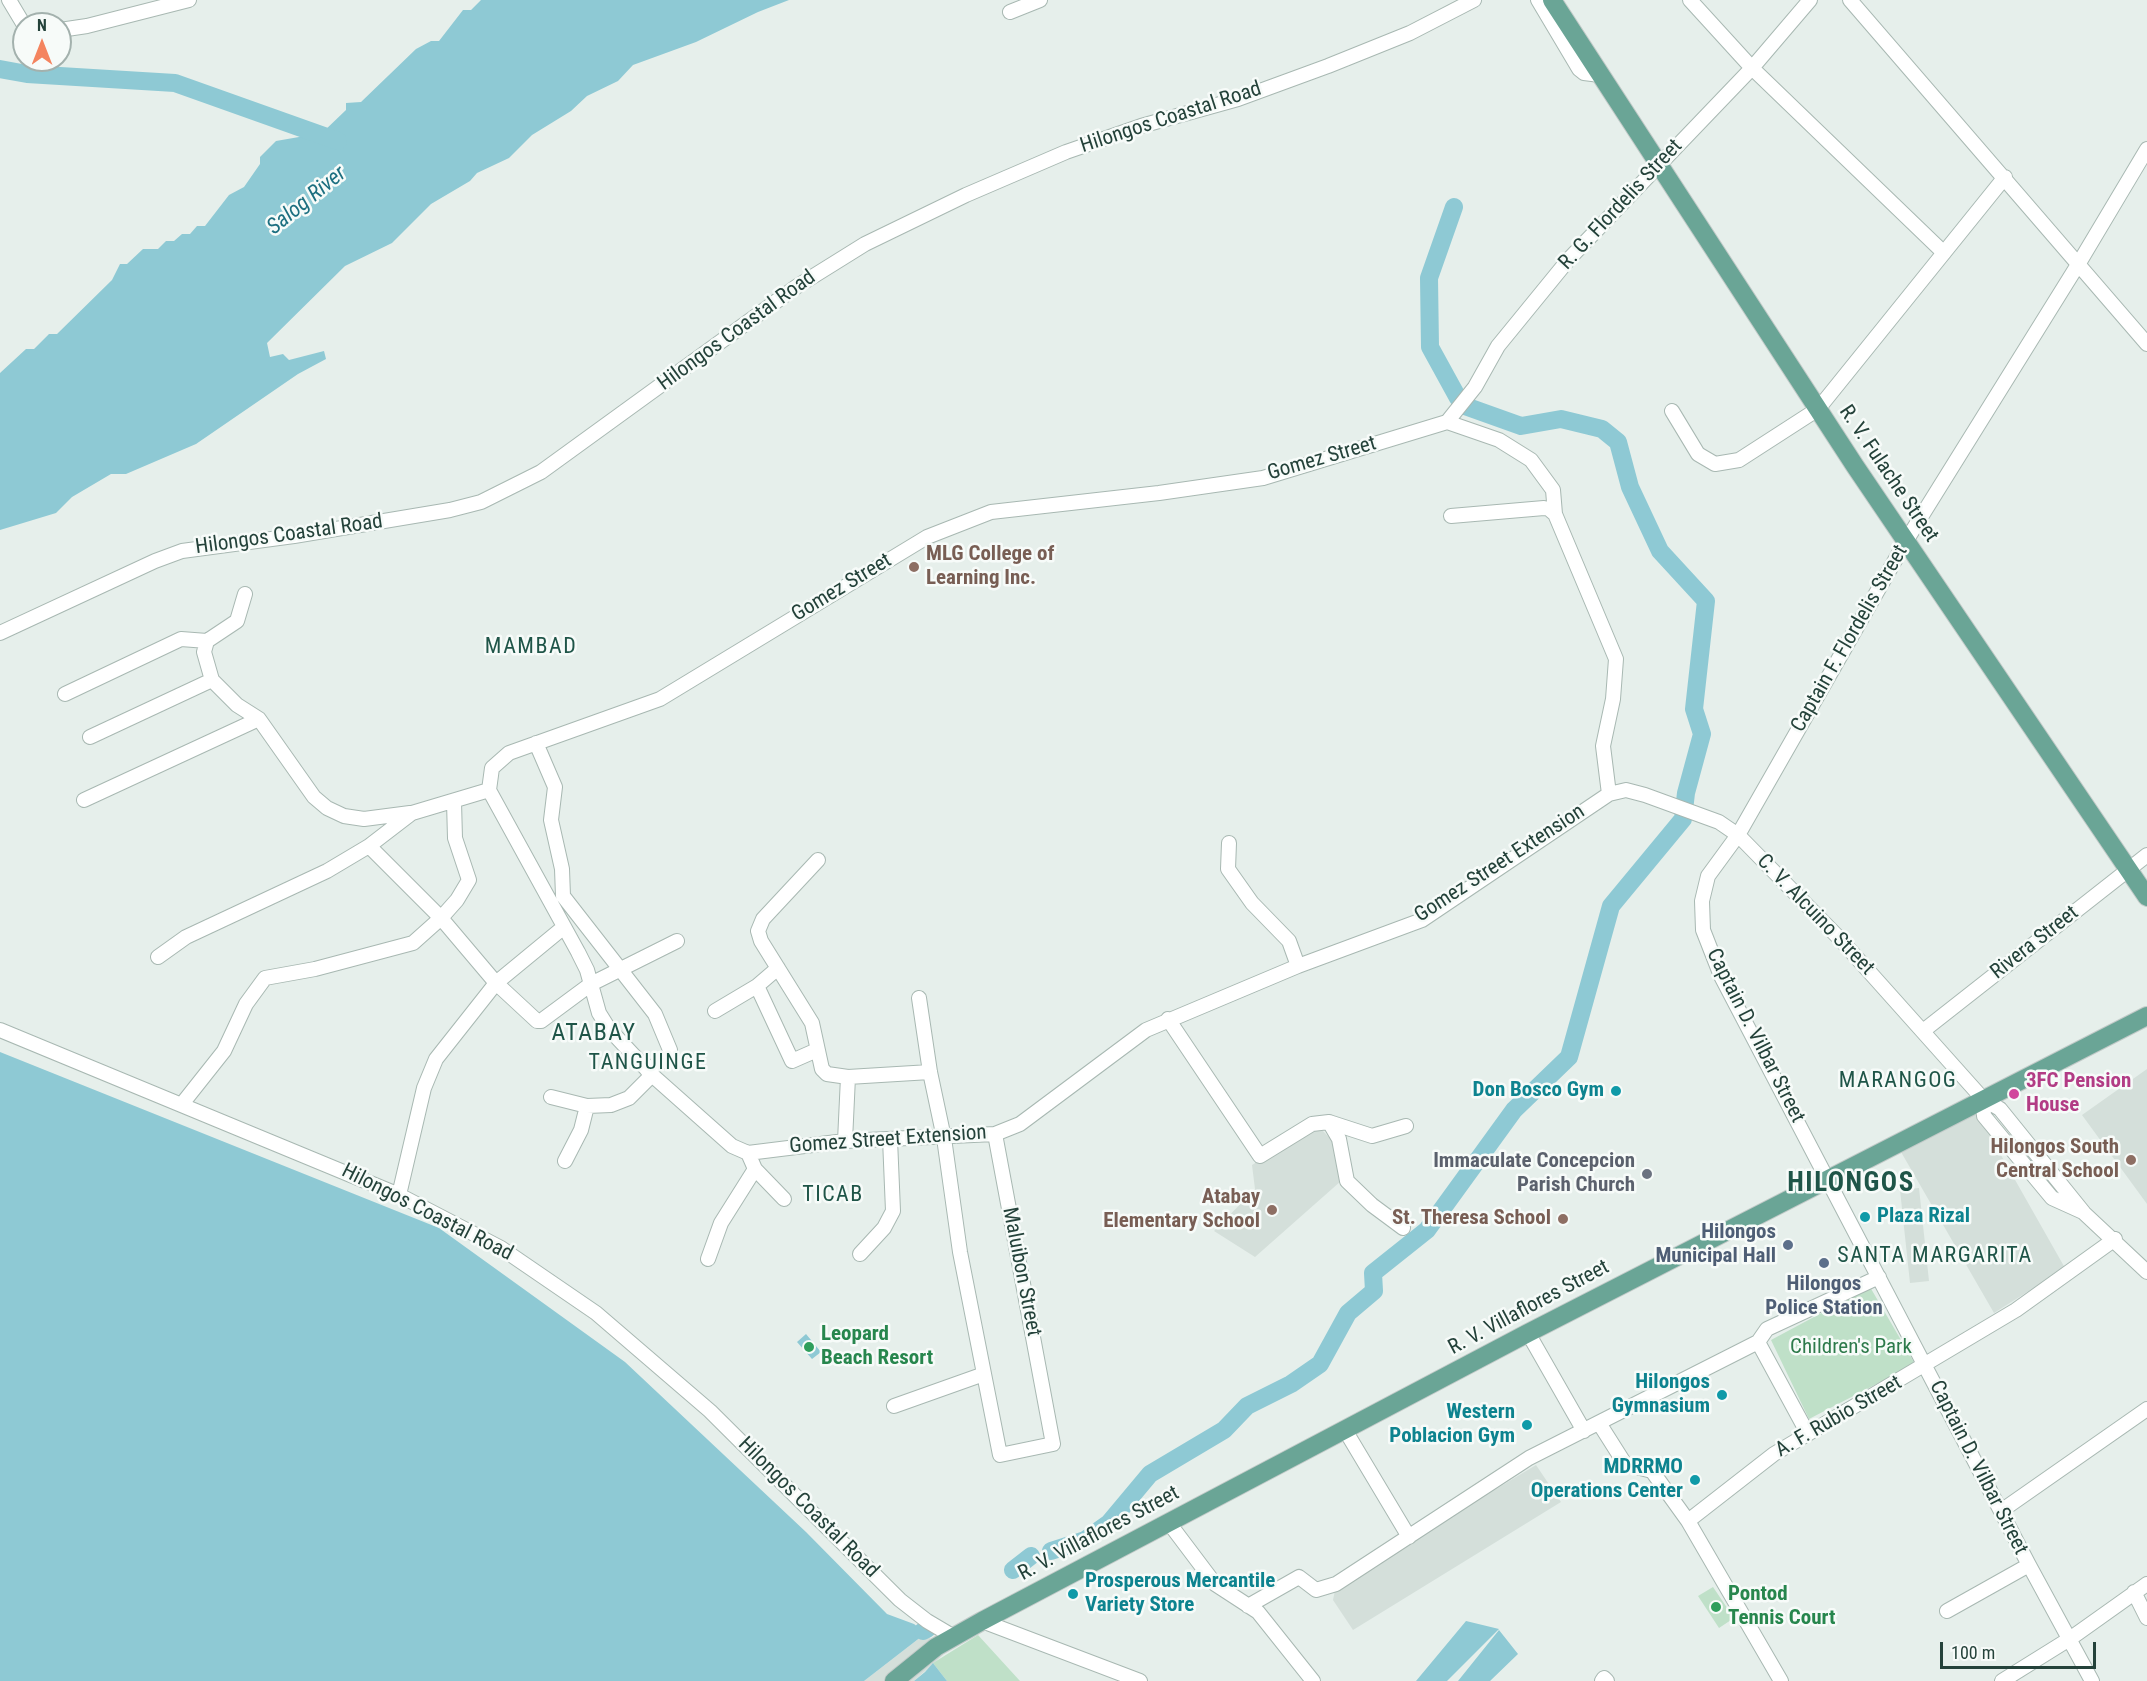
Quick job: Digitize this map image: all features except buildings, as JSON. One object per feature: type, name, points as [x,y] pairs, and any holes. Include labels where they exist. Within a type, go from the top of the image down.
[{"type":"main road","name":"R. V. Fulache Street","points":[[1552,0],[1818,409],[2147,897]]},
{"type":"main road","name":"R. V. Villaflores Street","points":[[894,1681],[936,1647],[982,1621],[1528,1333],[2147,1016]]},
{"type":"street","points":[[72,28],[189,0]]},
{"type":"street","points":[[1010,12],[1040,0]]},
{"type":"street","name":"Hilongos Coastal Road","points":[[0,633],[154,561],[182,552],[450,510],[481,502],[541,472],[796,287],[865,244],[966,195],[1066,152],[1141,126],[1238,99],[1328,66],[1418,29],[1474,0]]},
{"type":"street","points":[[1538,0],[1579,69],[1584,73],[1599,73]]},
{"type":"street","points":[[1690,0],[1752,68],[1944,253]]},
{"type":"street","name":"R. G. Flordelis Street","points":[[1447,422],[1475,387],[1498,346],[1569,259],[1752,68],[1810,0]]},
{"type":"street","points":[[1850,0],[2147,344]]},
{"type":"street","name":"Captain F. Flordelis Street","points":[[1738,835],[1906,541],[2147,149]]},
{"type":"street","points":[[1672,411],[1698,454],[1715,464],[1739,460],[1818,409],[2005,177]]},
{"type":"street","points":[[1447,422],[1499,440],[1531,460],[1553,490],[1555,514],[1616,659],[1613,699],[1603,746],[1609,794]]},
{"type":"street","name":"Gomez Street","points":[[489,790],[492,768],[509,753],[660,699],[927,537],[991,512],[1159,493],[1263,478],[1447,422]]},
{"type":"street","points":[[1450,516],[1544,508],[1555,514]]},
{"type":"street","points":[[65,694],[182,639],[207,641],[237,621],[245,594]]},
{"type":"street","points":[[207,641],[204,652],[212,680],[237,705],[259,719],[314,797],[327,808],[344,816],[364,819],[412,813],[489,790],[587,970],[599,1013],[609,1029],[650,1072],[732,1146],[748,1153],[755,1169],[784,1199]]},
{"type":"street","points":[[90,737],[212,680]]},
{"type":"street","points":[[84,800],[259,719]]},
{"type":"street","points":[[536,743],[555,787],[551,820],[562,869],[564,896],[618,969],[655,1014],[670,1050],[670,1058],[650,1072],[629,1098],[611,1105],[587,1106],[551,1097]]},
{"type":"street","name":"C. V. Alcuino Street","points":[[1609,794],[1631,790],[1719,822],[1738,835],[1840,939],[1983,1099],[1984,1116],[2052,1198],[2084,1212],[2115,1239],[2147,1272]]},
{"type":"street","name":"Gomez Street Extension","points":[[748,1153],[784,1146],[845,1140],[944,1138],[995,1134],[1020,1124],[1146,1030],[1298,966],[1422,920],[1609,794]]},
{"type":"street","points":[[182,1104],[224,1051],[246,1004],[265,978],[315,969],[413,943],[441,918],[457,900],[468,880],[455,838],[454,802]]},
{"type":"street","points":[[158,957],[186,937],[327,871],[369,846],[412,813]]},
{"type":"street","name":"Captain D. Vilbar Street","points":[[1738,835],[1707,876],[1702,901],[1703,930],[1721,976],[2092,1681]]},
{"type":"street","points":[[1229,843],[1228,869],[1252,903],[1289,941],[1298,966]]},
{"type":"street","points":[[369,846],[441,918],[496,983],[537,1021],[541,1021],[591,984],[677,941]]},
{"type":"street","name":"Rivera Street","points":[[1923,1030],[2147,855]]},
{"type":"street","points":[[818,860],[759,926],[759,935],[812,1023],[822,1069],[827,1074],[848,1077],[930,1072]]},
{"type":"street","points":[[399,1195],[424,1088],[436,1059],[496,983],[564,927]]},
{"type":"street","points":[[715,1011],[758,986],[778,968]]},
{"type":"street","points":[[758,986],[792,1061],[817,1050]]},
{"type":"street","points":[[894,1406],[984,1374],[960,1252],[944,1138],[930,1072],[919,998]]},
{"type":"street","points":[[1168,1019],[1260,1156],[1312,1124],[1329,1122],[1372,1136],[1407,1126]]},
{"type":"street","name":"Hilongos Coastal Road","points":[[0,1029],[399,1195],[501,1248],[596,1313],[710,1411],[776,1473],[900,1600],[927,1621],[954,1636]]},
{"type":"street","points":[[845,1140],[848,1077]]},
{"type":"street","points":[[565,1161],[581,1130],[587,1106]]},
{"type":"street","points":[[1329,1122],[1339,1139],[1347,1180],[1372,1205],[1403,1228]]},
{"type":"street","name":"Maluibon Street","points":[[984,1374],[1000,1455],[1053,1444],[995,1134]]},
{"type":"street","points":[[860,1254],[884,1228],[893,1211],[890,1139]]},
{"type":"street","points":[[708,1259],[721,1223],[755,1169]]},
{"type":"street","name":"A. F. Rubio Street","points":[[1688,1521],[1774,1454],[1926,1366],[2033,1298],[2115,1239]]},
{"type":"street","points":[[1248,1606],[1299,1577],[1316,1590],[1336,1584],[1529,1458],[1758,1342],[1767,1329],[1879,1277]]},
{"type":"street","points":[[1528,1333],[1584,1431]]},
{"type":"street","points":[[1758,1342],[1808,1434]]},
{"type":"street","points":[[2001,1511],[2147,1409]]},
{"type":"street","points":[[1599,1423],[1625,1464],[1652,1470],[1688,1521],[1781,1681]]},
{"type":"street","points":[[1345,1430],[1409,1537]]},
{"type":"street","points":[[1169,1523],[1215,1584],[1258,1612],[1304,1678]]},
{"type":"street","points":[[1947,1611],[2029,1565]]},
{"type":"street","points":[[2002,1681],[2071,1638],[2147,1584]]},
{"type":"street","points":[[2134,1592],[2147,1618]]},
{"type":"street","points":[[982,1621],[1140,1681]]},
{"type":"street","points":[[1602,1681],[1604,1678],[1607,1681]]},
{"type":"shaded area","name":"Hilongos South Central School","points":[[2147,1069],[2147,1204],[2082,1115]]},
{"type":"shaded area","points":[[1976,1111],[2065,1268],[1994,1313],[1901,1152]]},
{"type":"shaded area","name":"Atabay Elementary School","points":[[1320,1128],[1335,1143],[1341,1181],[1255,1257],[1214,1231],[1255,1189],[1252,1165],[1302,1134]]},
{"type":"shaded area","points":[[1919,1188],[1929,1281],[1910,1283],[1900,1190]]},
{"type":"shaded area","points":[[1536,1465],[1561,1502],[1353,1630],[1333,1600],[1336,1585]]},
{"type":"shaded area","points":[[926,1633],[943,1655],[914,1681],[864,1681]]},
{"type":"green space","name":"Children's Park","points":[[1870,1287],[1915,1364],[1809,1419],[1771,1340]]},
{"type":"green space","name":"Pontod Tennis Court","points":[[1713,1587],[1734,1618],[1719,1628],[1698,1596]]},
{"type":"green space","points":[[978,1635],[1020,1681],[947,1681],[933,1663]]},
{"type":"water","name":"Salog River","points":[[481,0],[789,0],[758,12],[696,42],[633,65],[618,81],[587,96],[571,111],[532,135],[509,158],[477,173],[470,181],[431,204],[392,243],[345,266],[267,343],[270,357],[283,354],[289,360],[324,351],[326,359],[298,374],[196,444],[126,474],[111,474],[72,497],[56,513],[0,530],[0,373],[26,349],[34,349],[49,334],[57,334],[112,280],[120,264],[127,264],[143,249],[158,249],[166,241],[174,241],[182,234],[190,234],[197,226],[205,226],[229,195],[244,187],[260,164],[260,157],[276,141],[322,133],[346,110],[346,103],[361,102],[416,49],[431,41],[439,41],[463,10],[471,10]]},
{"type":"water","points":[[0,1052],[439,1228],[625,1362],[806,1532],[887,1614],[914,1624],[926,1633],[864,1681],[0,1681]]},
{"type":"water","name":"Leopard Beach Resort","points":[[806,1334],[821,1352],[812,1359],[797,1342]]},
{"type":"water","points":[[1466,1621],[1499,1629],[1447,1681],[1416,1681]]},
{"type":"water","points":[[1499,1630],[1518,1654],[1490,1681],[1458,1681]]},
{"type":"water","points":[[933,1663],[947,1681],[914,1681],[925,1672]]},
{"type":"waterway","points":[[0,69],[27,74],[175,83],[338,141]]},
{"type":"waterway","points":[[1454,207],[1429,278],[1430,347],[1458,398]]},
{"type":"waterway","points":[[1051,1551],[1085,1540],[1109,1523],[1150,1474],[1224,1430],[1247,1406],[1291,1384],[1320,1364],[1348,1313],[1374,1291],[1373,1273],[1427,1230],[1514,1110],[1569,1057],[1611,906],[1683,819],[1686,793],[1702,734],[1694,709],[1706,601],[1660,551],[1630,487],[1618,442],[1602,429],[1561,419],[1521,426],[1465,406]]},
{"type":"waterway","points":[[1013,1570],[1031,1556]]},
{"type":"waterway","points":[[923,1631],[927,1629]]},
{"type":"place","name":"MLG College of Learning Inc.","points":[[914,567]]},
{"type":"place","name":"Don Bosco Gym","points":[[1616,1091]]},
{"type":"place","name":"3FC Pension House","points":[[2014,1094]]},
{"type":"place","name":"Hilongos South Central School","points":[[2131,1160]]},
{"type":"place","name":"Immaculate Concepcion Parish Church","points":[[1647,1174]]},
{"type":"place","name":"Atabay Elementary School","points":[[1272,1210]]},
{"type":"place","name":"Plaza Rizal","points":[[1865,1217]]},
{"type":"place","name":"St. Theresa School","points":[[1563,1219]]},
{"type":"place","name":"Hilongos Municipal Hall","points":[[1788,1245]]},
{"type":"place","name":"Hilongos Police Station","points":[[1824,1263]]},
{"type":"place","name":"Leopard Beach Resort","points":[[809,1347]]},
{"type":"place","name":"Hilongos Gymnasium","points":[[1722,1395]]},
{"type":"place","name":"Western Poblacion Gym","points":[[1527,1425]]},
{"type":"place","name":"MDRRMO Operations Center","points":[[1695,1480]]},
{"type":"place","name":"Prosperous Mercantile Variety Store","points":[[1073,1594]]},
{"type":"place","name":"Pontod Tennis Court","points":[[1716,1607]]},
{"type":"district","name":"MAMBAD","points":[[531,647]]},
{"type":"district","name":"ATABAY","points":[[594,1034]]},
{"type":"district","name":"TANGUINGE","points":[[648,1063]]},
{"type":"district","name":"MARANGOG","points":[[1898,1081]]},
{"type":"district","name":"HILONGOS","points":[[1851,1184]]},
{"type":"district","name":"TICAB","points":[[833,1195]]},
{"type":"district","name":"SANTA MARGARITA","points":[[1935,1256]]}]
